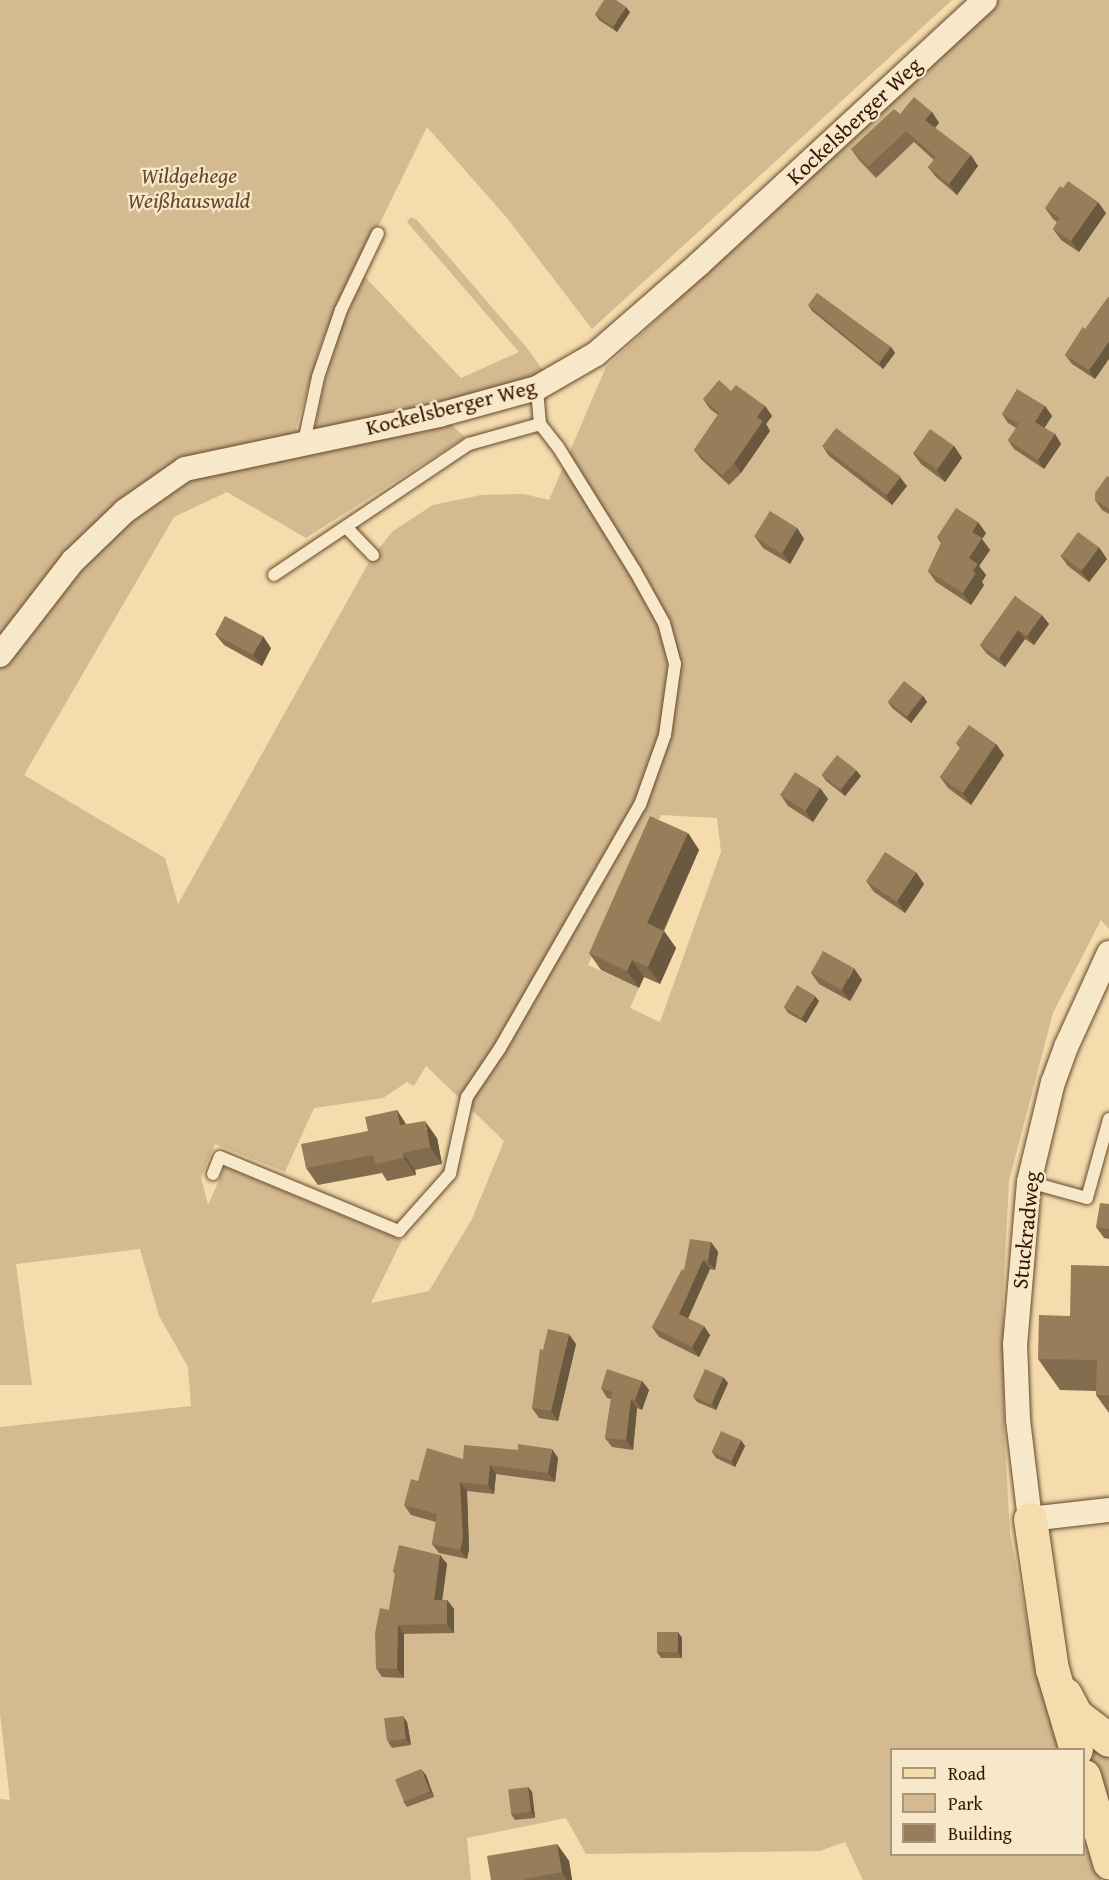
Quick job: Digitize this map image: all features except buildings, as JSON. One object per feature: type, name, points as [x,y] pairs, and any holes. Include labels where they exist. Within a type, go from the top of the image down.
[{"type":"main road","points":[[1030,1519],[1052,1669],[1076,1748]]},
{"type":"main road","points":[[1052,1669],[1076,1715],[1109,1740]]},
{"type":"main road","points":[[1085,1783],[1109,1862]]},
{"type":"street","name":"Kockelsberger Weg","points":[[0,655],[73,561],[125,511],[185,469],[439,415],[537,388],[596,354],[699,264],[985,0]]},
{"type":"street","name":"Stuckradweg","points":[[1030,1519],[1018,1420],[1015,1344],[1029,1182],[1053,1082],[1108,957]]},
{"type":"street","points":[[1030,1519],[1109,1510]]},
{"type":"lane","points":[[304,442],[318,377],[341,310],[378,233]]},
{"type":"lane","points":[[213,1174],[220,1157],[399,1231],[450,1174],[467,1097],[500,1048],[640,805],[665,735],[675,664],[664,623],[635,571],[558,447],[540,424],[537,388]]},
{"type":"lane","points":[[274,575],[469,444],[540,424]]},
{"type":"lane","points":[[346,526],[374,555]]},
{"type":"lane","points":[[1029,1182],[1087,1198],[1109,1119]]},
{"type":"green space","name":"Wildgehege Weißhauswald","points":[[0,0],[952,0],[592,329],[507,218],[427,127],[322,341],[296,428],[300,449],[445,419],[465,437],[306,538],[227,492],[174,517],[24,775],[165,858],[178,904],[373,555],[393,531],[433,505],[481,495],[524,494],[549,500],[606,367],[998,0],[1109,0],[1109,929],[1101,920],[1053,1013],[1009,1181],[1003,1301],[1004,1425],[1010,1534],[1037,1673],[1061,1748],[890,1748],[890,1856],[1085,1856],[1085,1826],[1101,1880],[863,1880],[845,1842],[820,1851],[586,1854],[566,1818],[467,1838],[471,1880],[0,1880],[0,1799],[10,1800],[0,1714],[0,1427],[191,1406],[188,1367],[159,1316],[140,1249],[16,1264],[32,1385],[0,1385]],"holes":[[[661,815],[717,818],[721,852],[660,1022],[630,1008],[639,988],[588,965]],[[426,1066],[504,1141],[472,1219],[429,1291],[371,1303],[402,1240],[225,1167],[208,1205],[201,1177],[215,1144],[285,1172],[314,1108],[383,1098],[407,1082],[414,1086]]]},
{"type":"green space","points":[[411,217],[417,220],[527,348],[545,373],[449,403],[318,430],[316,424],[324,384],[342,326],[364,276],[461,378],[519,352],[407,222]]},
{"type":"green space","points":[[1084,1739],[1109,1753],[1109,1839],[1085,1760]]}]
